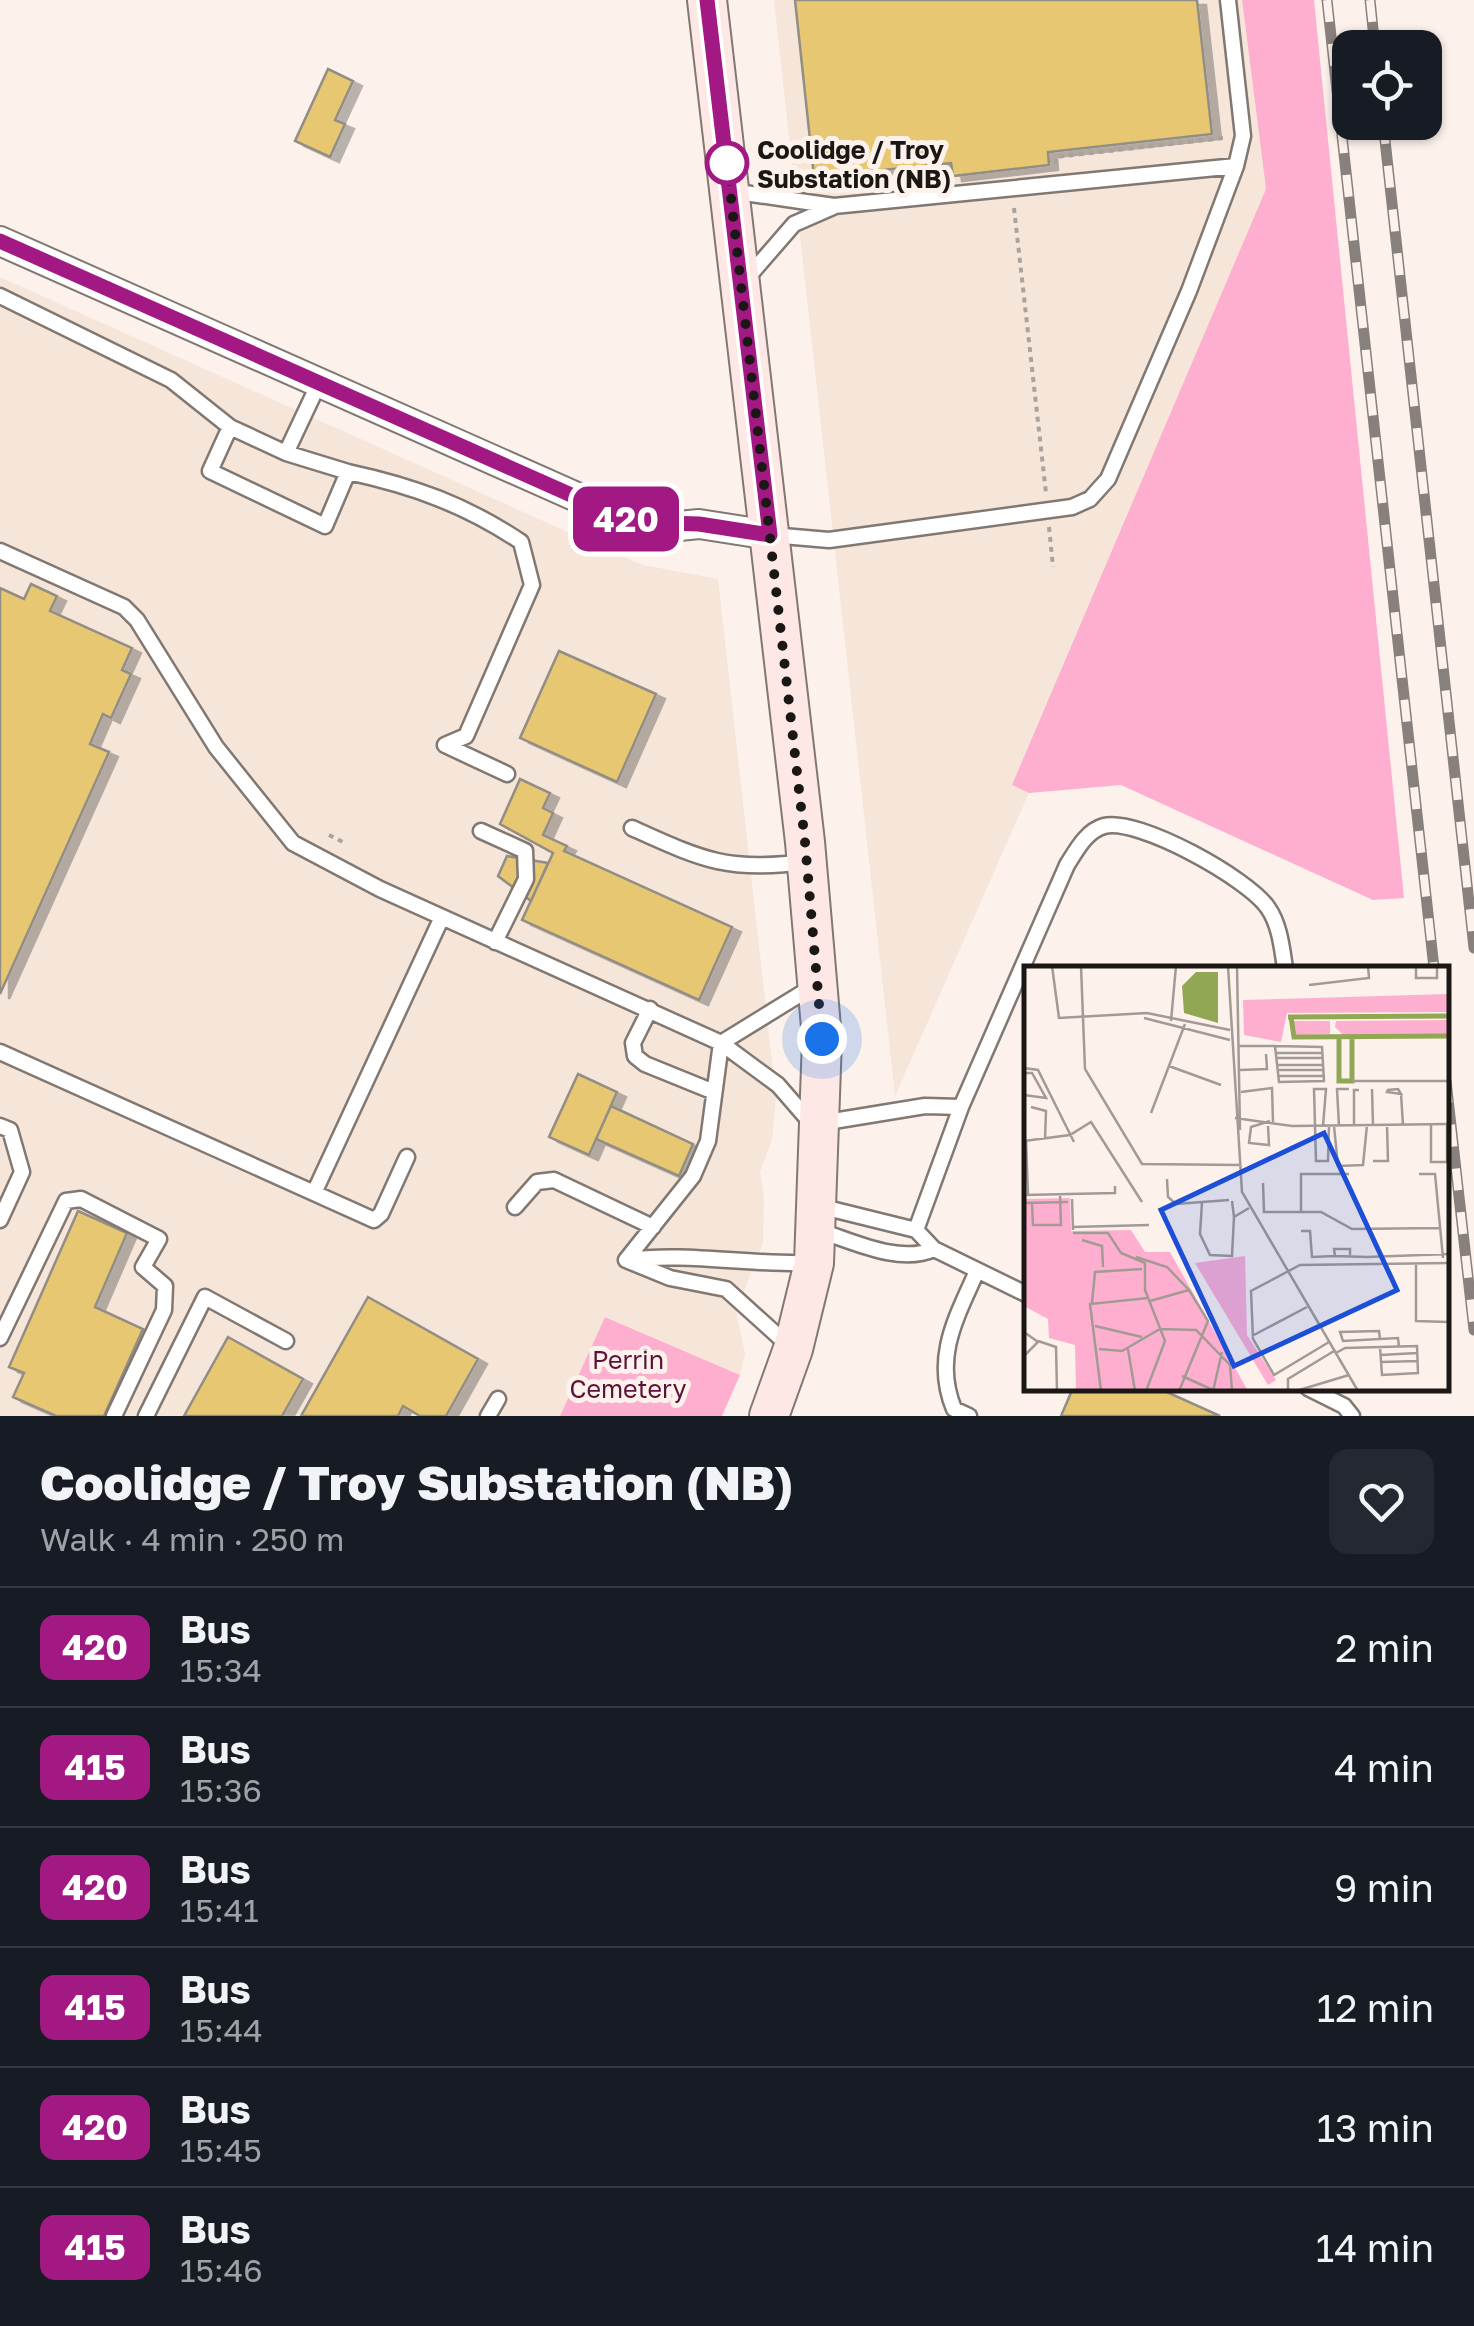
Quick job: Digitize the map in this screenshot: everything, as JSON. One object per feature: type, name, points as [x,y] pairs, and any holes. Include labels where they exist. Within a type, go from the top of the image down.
[{"type":"main road","points":[[707,0],[807,862],[822,1039],[816,1233],[794,1349],[769,1416]]},
{"type":"street","points":[[0,241],[632,522],[699,524],[770,535]]},
{"type":"lane","points":[[770,535],[830,540],[1072,508],[1090,498],[1108,479],[1189,291],[1236,166],[1243,136],[1228,0]]},
{"type":"lane","points":[[730,191],[834,206],[1236,166]]},
{"type":"lane","points":[[741,286],[794,224],[834,206]]},
{"type":"lane","points":[[0,296],[171,380],[230,427],[286,453],[410,485],[454,502],[521,542],[532,585],[466,736],[445,745],[507,774]]},
{"type":"lane","points":[[286,453],[319,383]]},
{"type":"lane","points":[[230,427],[210,470],[325,526],[348,472]]},
{"type":"lane","points":[[0,551],[124,607],[137,620],[216,747],[293,843],[318,860],[721,1043],[778,1085],[820,1129],[925,1106],[961,1108]]},
{"type":"lane","points":[[916,1230],[961,1108],[1067,865],[1083,840],[1104,826],[1132,826],[1240,879],[1269,908],[1284,966]]},
{"type":"lane","points":[[632,828],[711,863],[754,869],[807,862]]},
{"type":"lane","points":[[481,831],[525,851],[526,879],[495,942]]},
{"type":"lane","points":[[314,1194],[442,917]]},
{"type":"lane","points":[[721,1043],[817,984]]},
{"type":"lane","points":[[650,1010],[633,1043],[635,1056],[645,1064],[714,1092]]},
{"type":"lane","points":[[626,1260],[693,1176],[708,1141],[721,1043]]},
{"type":"lane","points":[[0,1052],[374,1220],[381,1214],[407,1157]]},
{"type":"lane","points":[[0,1126],[10,1130],[22,1172],[0,1220]]},
{"type":"lane","points":[[515,1208],[537,1182],[554,1180],[653,1227]]},
{"type":"lane","points":[[0,1338],[66,1201],[82,1199],[158,1239],[143,1267],[165,1286],[164,1310],[114,1416]]},
{"type":"lane","points":[[626,1260],[672,1254],[738,1263],[816,1233],[916,1230],[934,1249],[1024,1293]]},
{"type":"lane","points":[[816,1233],[896,1254],[919,1256],[934,1249]]},
{"type":"lane","points":[[626,1260],[670,1278],[726,1288],[794,1349]]},
{"type":"lane","points":[[969,1416],[954,1410],[944,1384],[946,1340],[977,1271]]},
{"type":"lane","points":[[146,1416],[206,1297],[286,1342]]},
{"type":"lane","points":[[1314,1391],[1344,1406],[1352,1416]]},
{"type":"lane","points":[[488,1416],[498,1398]]},
{"type":"path","points":[[1042,170],[1057,168],[1056,156],[1243,136]]},
{"type":"path","points":[[790,184],[947,168],[948,181]]},
{"type":"path","points":[[1014,208],[1052,567]]},
{"type":"path","points":[[329,835],[343,842]]},
{"type":"shaded area","points":[[774,0],[1242,0],[1266,189],[1013,784],[1029,793],[895,1096]]},
{"type":"shaded area","points":[[0,277],[643,565],[718,579],[776,1097],[772,1140],[760,1172],[763,1243],[736,1311],[745,1354],[740,1375],[606,1317],[560,1416],[0,1416]]},
{"type":"green space","points":[[1242,0],[1314,0],[1404,898],[1373,900],[1121,785],[1029,793],[1012,785],[1266,189]]},
{"type":"green space","name":"Perrin Cemetery","points":[[605,1317],[740,1375],[722,1416],[560,1416]]},
{"type":"building","points":[[795,0],[1197,0],[1212,134],[1048,152],[1049,165],[953,176],[951,163],[814,177]]},
{"type":"building","points":[[328,69],[353,81],[335,120],[345,124],[330,157],[295,141]]},
{"type":"building","points":[[31,584],[57,596],[50,611],[132,648],[122,670],[131,674],[111,718],[103,714],[90,744],[109,752],[0,994],[0,588],[24,599]]},
{"type":"building","points":[[559,651],[656,694],[617,782],[520,738]]},
{"type":"building","points":[[520,779],[550,793],[543,808],[553,813],[543,835],[567,846],[564,851],[732,927],[699,1000],[522,920],[553,853],[500,824]]},
{"type":"building","points":[[507,856],[548,863],[531,901],[498,876]]},
{"type":"building","points":[[578,1074],[617,1092],[589,1155],[549,1137]]},
{"type":"building","points":[[611,1106],[693,1144],[679,1176],[596,1139]]},
{"type":"building","points":[[78,1211],[127,1233],[95,1307],[143,1329],[104,1416],[56,1416],[13,1397],[24,1373],[9,1367]]},
{"type":"building","points":[[368,1297],[478,1359],[446,1416],[420,1416],[403,1406],[398,1416],[301,1416]]},
{"type":"building","points":[[228,1337],[303,1379],[282,1416],[184,1416]]},
{"type":"building","points":[[1072,1391],[1165,1391],[1220,1416],[1061,1416]]},
{"type":"railway","points":[[1327,0],[1434,966]]},
{"type":"railway","points":[[1370,0],[1373,30]]},
{"type":"railway","points":[[1385,140],[1474,948]]},
{"type":"railway","points":[[1449,1108],[1474,1330]]},
{"type":"bus line","name":"420","points":[[0,241],[632,522],[699,524],[770,535],[707,0]]},
{"type":"place","name":"Coolidge / Troy Substation (NB)","points":[[727,163]]},
{"type":"route","points":[[727,163],[805,842],[822,1039]]}]
